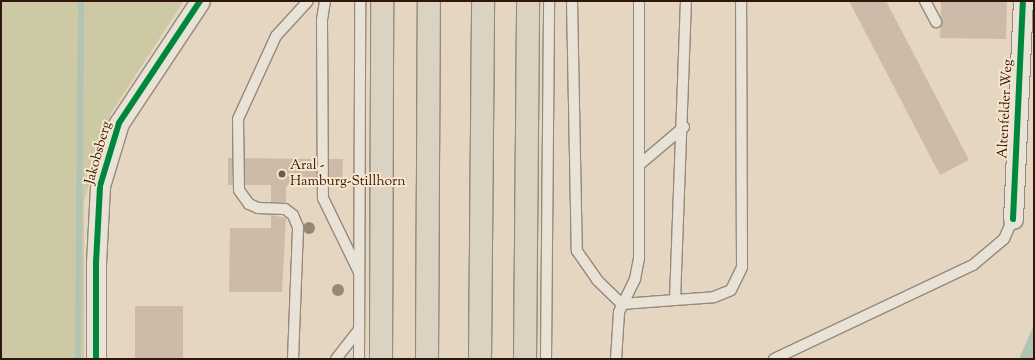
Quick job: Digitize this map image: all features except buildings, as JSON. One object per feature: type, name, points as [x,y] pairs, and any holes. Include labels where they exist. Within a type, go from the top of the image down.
[{"type":"highway","points":[[381,359],[382,1]]},
{"type":"highway","points":[[427,359],[429,1]]},
{"type":"highway","points":[[480,359],[483,1]]},
{"type":"highway","points":[[525,359],[528,1]]},
{"type":"street","name":"Jakobsberg","points":[[96,359],[100,186],[119,123],[200,1]]},
{"type":"street","name":"Altenfelder Weg","points":[[1013,219],[1023,1]]},
{"type":"lane","points":[[293,359],[298,227],[293,215],[285,209],[258,208],[249,204],[238,190],[238,119],[276,36],[308,1]]},
{"type":"lane","points":[[325,1],[322,20],[323,198],[360,275]]},
{"type":"lane","points":[[359,359],[360,1]]},
{"type":"lane","points":[[546,359],[549,1]]},
{"type":"lane","points":[[572,1],[577,251],[597,280],[622,304],[714,297],[731,290],[742,267],[741,1]]},
{"type":"lane","points":[[616,359],[622,304],[635,279],[639,259],[639,1]]},
{"type":"lane","points":[[675,300],[684,127],[686,1]]},
{"type":"lane","points":[[925,1],[936,22]]},
{"type":"lane","points":[[639,165],[684,127]]},
{"type":"lane","name":"Altenfelder Weg","points":[[774,359],[973,265],[1004,239],[1013,219]]},
{"type":"lane","points":[[336,359],[359,330]]},
{"type":"shaded area","points":[[1,1],[184,1],[111,113],[84,201],[84,359],[1,359]]},
{"type":"shaded area","points":[[1034,325],[1034,359],[1019,359]]},
{"type":"waterway","points":[[78,359],[81,1]]},
{"type":"cycle path","points":[[96,359],[96,263],[100,186],[119,123],[200,1]]},
{"type":"cycle path","points":[[1013,219],[1023,1]]},
{"type":"place","name":"Aral - Hamburg-Stillhorn","points":[[282,174]]}]
